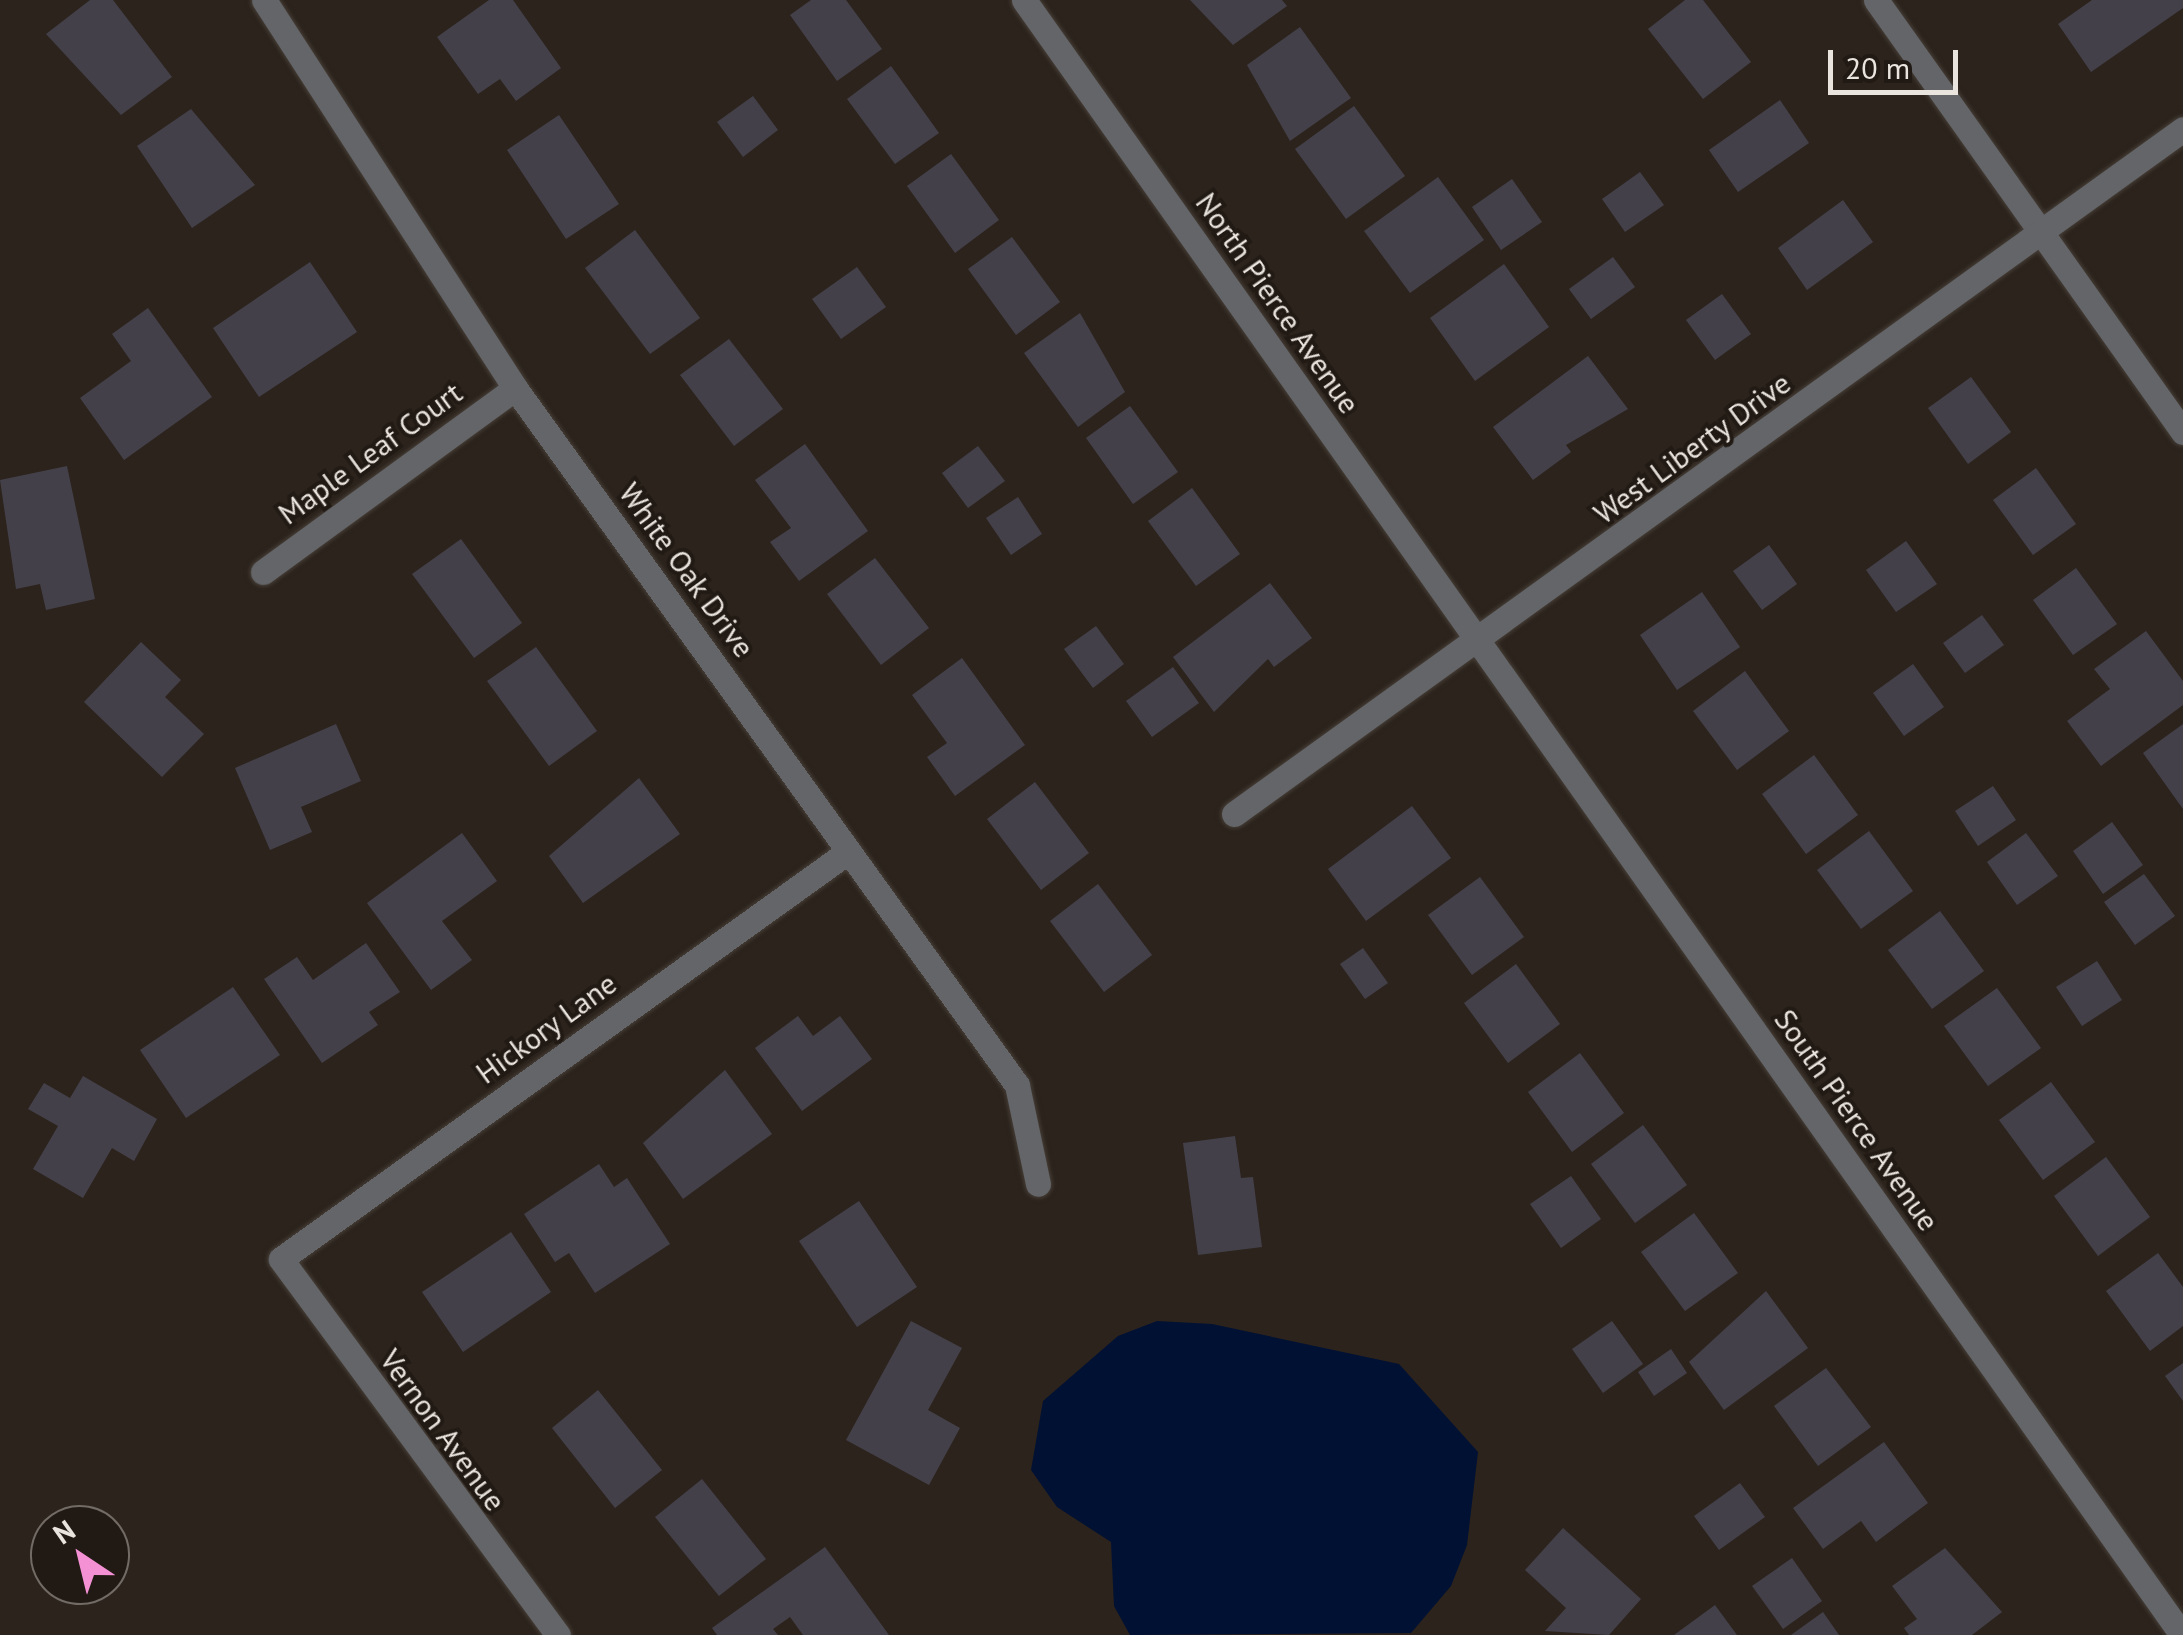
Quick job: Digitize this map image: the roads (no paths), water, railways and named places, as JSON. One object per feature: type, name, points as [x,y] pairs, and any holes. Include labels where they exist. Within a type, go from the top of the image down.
[{"type":"street","name":"White Oak Drive","points":[[264,0],[516,388],[1017,1085],[1038,1184]]},
{"type":"street","name":"North Pierce Avenue","points":[[1024,0],[1478,643]]},
{"type":"street","points":[[1876,0],[2183,432]]},
{"type":"street","name":"West Liberty Drive","points":[[1234,814],[1478,643],[2183,129]]},
{"type":"street","name":"Maple Leaf Court","points":[[263,572],[516,388]]},
{"type":"street","name":"South Pierce Avenue","points":[[1478,643],[2182,1635]]},
{"type":"street","name":"Hickory Lane","points":[[280,1258],[850,850]]},
{"type":"street","name":"Vernon Avenue","points":[[280,1258],[558,1635]]},
{"type":"water","points":[[1157,1321],[1212,1324],[1399,1364],[1478,1452],[1467,1545],[1451,1586],[1411,1633],[1130,1635],[1114,1606],[1111,1542],[1057,1507],[1031,1470],[1043,1401],[1118,1336]]}]
